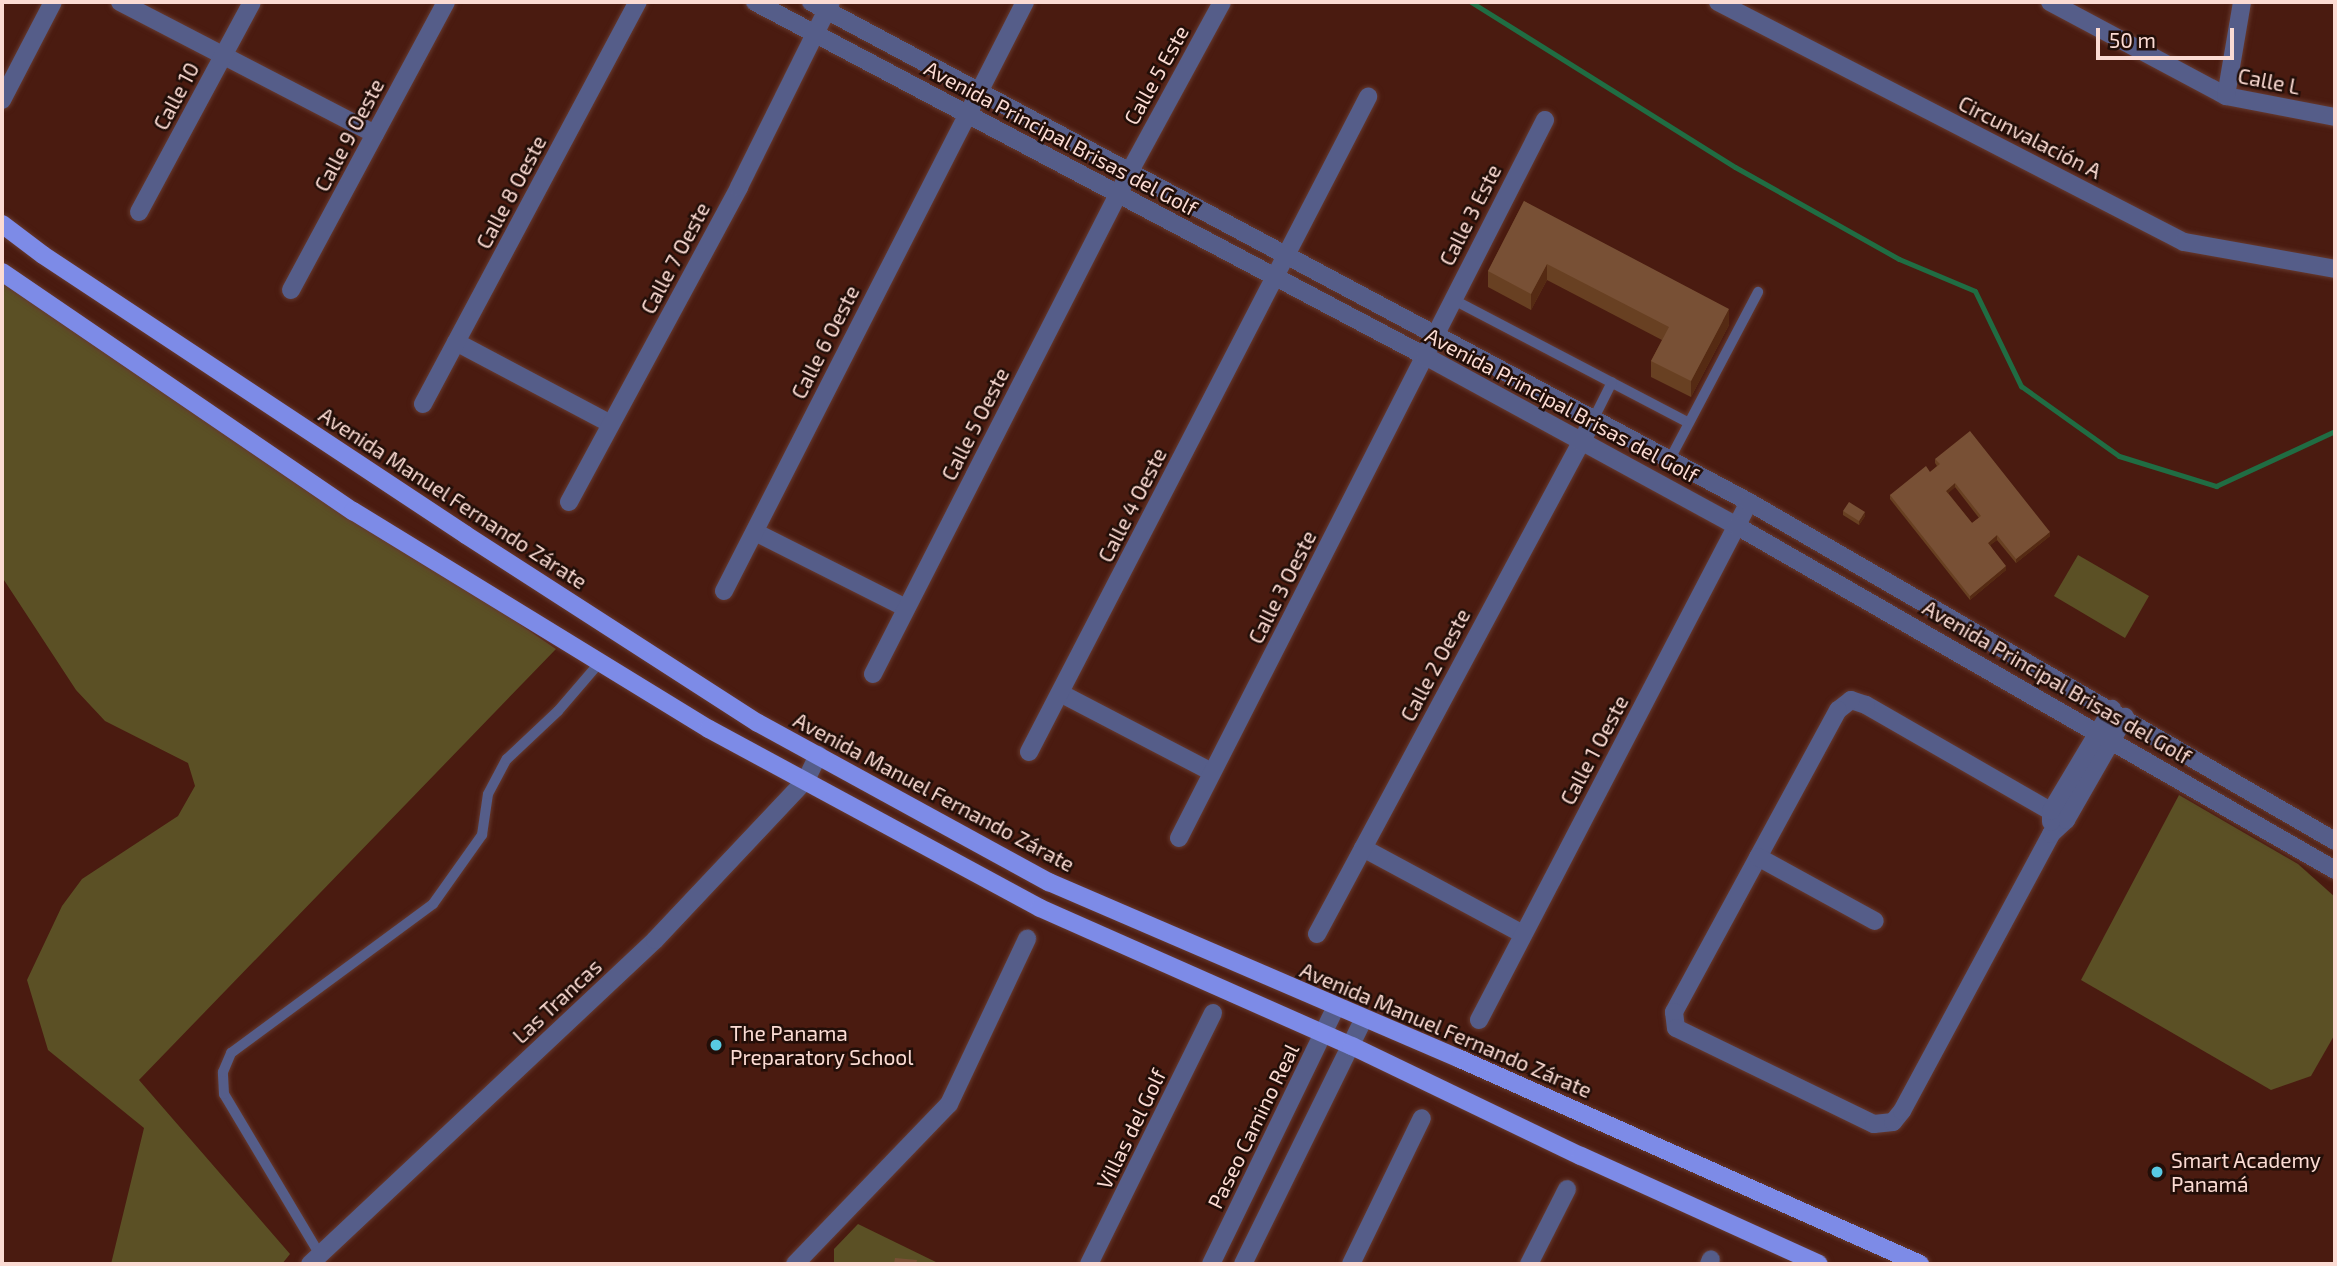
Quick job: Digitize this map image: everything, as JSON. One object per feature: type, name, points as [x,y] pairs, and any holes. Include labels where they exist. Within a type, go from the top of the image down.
[{"type":"main road","name":"Avenida Manuel Fernando Zárate","points":[[2,224],[43,255],[466,535],[758,723],[1049,882],[1363,1020],[1458,1058],[1920,1264]]},
{"type":"main road","points":[[2,272],[353,511],[709,729],[1041,908],[1352,1046],[1581,1156],[1819,1264]]},
{"type":"street","points":[[2,100],[54,2]]},
{"type":"street","points":[[120,2],[375,134]]},
{"type":"street","name":"Calle 10","points":[[139,212],[252,2]]},
{"type":"street","name":"Calle 9 Oeste","points":[[291,290],[446,2]]},
{"type":"street","name":"Calle 8 Oeste","points":[[424,404],[638,2]]},
{"type":"street","name":"Avenida Principal Brisas del Golf","points":[[755,2],[1425,356],[1737,526],[2335,870]]},
{"type":"street","name":"Calle 6 Oeste","points":[[724,592],[1025,2]]},
{"type":"street","name":"Calle 5 Este","points":[[1118,195],[1222,2]]},
{"type":"street","name":"Circunvalación A","points":[[1718,2],[2184,242],[2335,269]]},
{"type":"street","name":"Calle L","points":[[2050,2],[2070,7],[2226,96],[2335,117]]},
{"type":"street","points":[[2226,96],[2242,2]]},
{"type":"street","name":"Avenida Principal Brisas del Golf","points":[[823,4],[978,90],[1749,502],[2118,713],[2335,841]]},
{"type":"street","name":"Calle 7 Oeste","points":[[569,502],[738,187],[815,33],[823,4]]},
{"type":"street","name":"Calle 4 Oeste","points":[[1029,752],[1368,97]]},
{"type":"street","name":"Calle 3 Este","points":[[1425,356],[1545,120]]},
{"type":"street","name":"Calle 5 Oeste","points":[[873,674],[1118,195]]},
{"type":"street","points":[[456,342],[611,424]]},
{"type":"street","name":"Calle 3 Oeste","points":[[1179,838],[1425,356]]},
{"type":"street","name":"Calle 2 Oeste","points":[[1317,934],[1594,418]]},
{"type":"street","name":"Calle 1 Oeste","points":[[1479,1020],[1749,502]]},
{"type":"street","points":[[755,532],[906,608]]},
{"type":"street","points":[[1060,693],[1212,772]]},
{"type":"street","points":[[2059,816],[1866,705],[1851,700],[1838,710],[1674,1012],[1676,1028],[1874,1124],[1893,1122],[1902,1111],[2059,816],[2118,713]]},
{"type":"street","name":"Las Trancas","points":[[315,1260],[655,940],[806,780],[818,755]]},
{"type":"street","points":[[1363,848],[1523,934]]},
{"type":"street","points":[[1758,857],[1875,921]]},
{"type":"street","points":[[795,1264],[949,1104],[1027,939]]},
{"type":"street","name":"Paseo Camino Real","points":[[1217,1262],[1336,1007]]},
{"type":"street","name":"Villas del Golf","points":[[1090,1264],[1213,1013]]},
{"type":"street","points":[[1243,1264],[1363,1020]]},
{"type":"street","points":[[1351,1264],[1422,1118]]},
{"type":"street","points":[[1530,1264],[1567,1189]]},
{"type":"lane","points":[[1670,459],[1758,292]]},
{"type":"lane","points":[[1452,299],[1689,423]]},
{"type":"lane","points":[[1594,418],[1612,382]]},
{"type":"lane","points":[[315,1260],[224,1094],[223,1072],[231,1053],[433,904],[482,835],[488,794],[507,759],[558,712],[600,662]]},
{"type":"shaded area","points":[[2,272],[556,649],[139,1080],[290,1254],[282,1264],[111,1264],[144,1128],[48,1050],[27,980],[62,906],[82,879],[178,816],[195,786],[188,763],[105,721],[76,690],[2,577]]},
{"type":"shaded area","points":[[2078,555],[2149,596],[2125,638],[2054,596]]},
{"type":"shaded area","points":[[2179,795],[2298,864],[2335,897],[2335,1034],[2311,1076],[2271,1090],[2081,980]]},
{"type":"shaded area","points":[[858,1224],[940,1264],[834,1264],[834,1249]]},
{"type":"building","points":[[1524,201],[1729,309],[1691,381],[1651,361],[1669,327],[1547,264],[1531,294],[1488,271]]},
{"type":"building","points":[[1970,431],[2050,532],[2016,559],[1997,535],[1988,543],[2006,566],[1970,596],[1890,495],[1926,466],[1930,472],[1940,464],[1935,459]],"holes":[[[1955,483],[1981,516],[1972,523],[1946,491]]]},
{"type":"building","points":[[1849,502],[1865,512],[1859,521],[1843,511]]},
{"type":"building","points":[[895,1258],[917,1260],[916,1264],[894,1264]]},
{"type":"waterway","points":[[1471,2],[1735,167],[1899,259],[1975,291],[2021,386],[2119,456],[2216,486],[2335,431]]},
{"type":"place","name":"The Panama Preparatory School","points":[[716,1045]]},
{"type":"place","name":"Smart Academy Panamá","points":[[2157,1172]]}]
